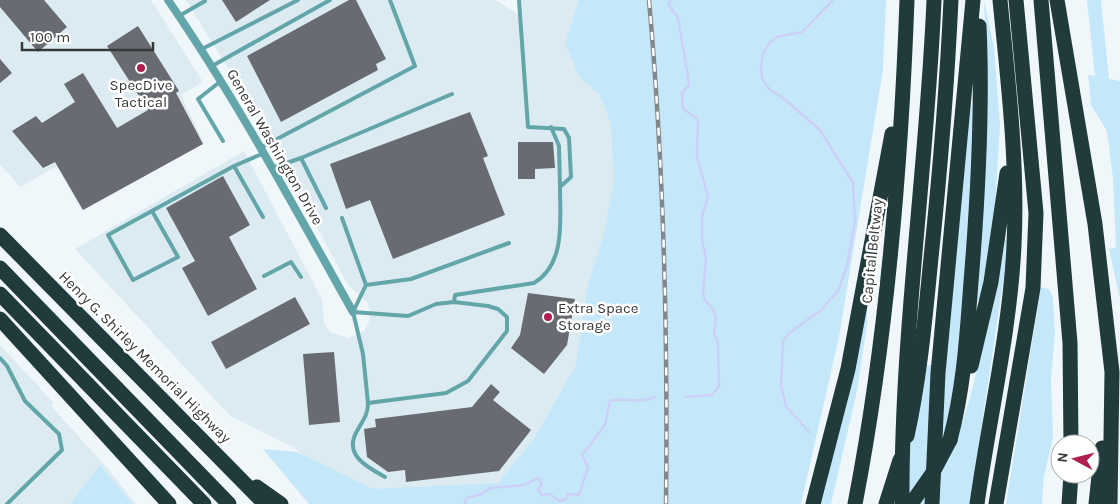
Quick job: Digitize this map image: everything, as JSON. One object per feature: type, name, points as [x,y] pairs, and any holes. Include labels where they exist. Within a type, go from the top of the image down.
[{"type":"highway","name":"Capital Beltway","points":[[855,504],[874,388],[889,272],[905,63],[907,0]]},
{"type":"highway","points":[[902,504],[903,396],[924,163],[934,0]]},
{"type":"highway","points":[[886,504],[907,437],[916,395],[923,345],[939,178],[951,0]]},
{"type":"highway","points":[[932,504],[938,374],[973,0]]},
{"type":"highway","points":[[950,440],[963,376],[978,188],[980,89],[978,0]]},
{"type":"highway","points":[[977,504],[1014,248],[1016,201],[1013,146],[1000,0]]},
{"type":"highway","points":[[996,504],[1033,288],[1036,213],[1016,0]]},
{"type":"highway","points":[[1041,0],[1070,343],[1072,434]]},
{"type":"highway","points":[[1057,0],[1095,224],[1112,372],[1110,504]]},
{"type":"highway","points":[[910,504],[937,466],[950,440],[986,305],[999,237],[1008,155],[1006,56]]},
{"type":"highway","points":[[813,504],[848,369],[862,302],[905,63]]},
{"type":"highway","points":[[1095,224],[1102,372],[1102,459],[1096,504]]},
{"type":"highway","name":"Henry G. Shirley Memorial Highway","points":[[0,235],[265,504]]},
{"type":"highway","points":[[0,268],[229,504]]},
{"type":"highway","points":[[0,294],[204,504]]},
{"type":"highway","points":[[0,318],[169,504]]},
{"type":"highway","points":[[235,473],[281,504]]},
{"type":"highway","points":[[1070,504],[1071,484]]},
{"type":"street","name":"General Washington Drive","points":[[168,0],[202,50],[262,150],[353,312]]},
{"type":"lane","points":[[202,50],[298,0]]},
{"type":"lane","points":[[212,66],[330,0]]},
{"type":"lane","points":[[152,211],[178,257],[133,280],[108,235],[415,66],[390,0]]},
{"type":"lane","points":[[519,0],[528,127],[564,129],[569,138],[571,177],[560,187]]},
{"type":"lane","points":[[179,16],[205,1]]},
{"type":"lane","points":[[221,81],[198,99],[223,141]]},
{"type":"lane","points":[[272,168],[301,158],[452,94]]},
{"type":"lane","points":[[454,302],[455,295],[526,286],[545,276],[554,263],[560,230],[560,187],[559,146],[551,127]]},
{"type":"lane","points":[[301,158],[326,208]]},
{"type":"lane","points":[[234,166],[263,217]]},
{"type":"lane","points":[[342,218],[366,285],[353,312],[363,354],[368,413],[353,439],[354,454],[362,464],[385,477]]},
{"type":"lane","points":[[366,285],[411,280],[509,243]]},
{"type":"lane","points":[[264,276],[291,262],[301,277]]},
{"type":"lane","points":[[353,312],[408,316],[436,304],[454,302],[488,306],[498,309],[507,317],[507,331],[468,382],[446,392],[368,403]]},
{"type":"lane","points":[[0,358],[7,366],[25,401],[59,434],[62,450],[7,504]]},
{"type":"shaded area","points":[[0,0],[151,0],[203,82],[181,95],[204,143],[82,211],[57,166],[20,187],[0,164]]},
{"type":"shaded area","points":[[186,0],[496,0],[519,15],[519,0],[616,0],[636,504],[384,504],[321,472],[295,448],[230,416],[75,249],[244,151],[322,299],[324,322],[330,332],[348,338],[364,331],[370,319],[368,303],[348,285],[255,112]]},
{"type":"shaded area","points":[[579,0],[886,0],[883,70],[839,337],[801,504],[309,504],[263,449],[297,452],[373,489],[498,483],[534,439],[576,365],[588,284],[604,233],[614,182],[611,124],[600,95],[580,78],[565,44]]},
{"type":"shaded area","points":[[984,0],[994,47],[1000,125],[994,223],[980,301],[975,299],[986,58]]},
{"type":"shaded area","points":[[1087,0],[1101,0],[1109,79],[1120,81],[1120,299],[1109,249],[1116,247],[1113,179],[1107,131],[1091,105],[1088,75],[1095,76]]},
{"type":"shaded area","points":[[970,100],[973,142],[962,314],[954,388],[949,417],[940,446],[948,328]]},
{"type":"shaded area","points":[[1005,240],[1007,240],[1004,276],[970,504],[939,504],[940,475],[956,442],[970,398],[998,282]]},
{"type":"shaded area","points":[[1041,287],[1049,289],[1053,298],[1055,334],[1051,379],[1053,434],[1050,434],[1050,451],[1044,476],[1042,504],[1006,504]]},
{"type":"shaded area","points":[[867,306],[867,324],[857,391],[831,504],[819,504]]},
{"type":"shaded area","points":[[0,345],[54,403],[51,406],[109,470],[136,504],[0,504]]},
{"type":"shaded area","points":[[926,365],[932,365],[925,504],[893,504],[918,414]]},
{"type":"shaded area","points":[[100,465],[132,504],[70,504]]},
{"type":"building","points":[[0,0],[44,0],[67,27],[38,52],[0,7]]},
{"type":"building","points":[[222,0],[270,0],[236,22]]},
{"type":"building","points":[[349,0],[356,0],[386,59],[376,64],[378,70],[281,122],[247,56]]},
{"type":"building","points":[[138,26],[179,91],[176,93],[203,144],[83,210],[55,162],[43,168],[12,131],[36,116],[42,123],[75,102],[64,84],[83,73],[117,128],[148,110],[107,46]]},
{"type":"building","points":[[0,59],[12,73],[0,83]]},
{"type":"building","points":[[470,112],[488,156],[483,158],[505,215],[393,259],[370,200],[346,209],[330,164]]},
{"type":"building","points":[[518,142],[553,142],[555,168],[535,169],[535,179],[518,179]]},
{"type":"building","points":[[223,176],[250,225],[229,237],[257,289],[208,316],[182,268],[195,261],[166,208]]},
{"type":"building","name":"Extra Space Storage","points":[[528,293],[575,299],[567,345],[544,374],[511,348],[520,335]]},
{"type":"building","points":[[295,297],[310,324],[226,369],[211,342]]},
{"type":"building","points":[[334,352],[340,422],[309,425],[303,354]]},
{"type":"building","points":[[491,384],[500,392],[493,400],[531,430],[499,471],[406,482],[405,470],[388,472],[367,457],[364,429],[376,427],[375,419],[472,407]]},
{"type":"waterway","points":[[670,0],[669,5],[678,18],[689,85],[682,93],[683,109],[698,119],[697,156],[708,197],[702,216],[702,240],[706,258],[703,293],[716,318],[714,334],[718,343],[719,386],[712,395],[686,397]]},
{"type":"waterway","points":[[809,432],[786,406],[781,386],[783,341],[788,334],[821,310],[838,291],[847,266],[855,221],[853,183],[820,130],[783,98],[769,89],[762,78],[761,68],[763,54],[769,43],[777,37],[802,32],[833,0]]},
{"type":"waterway","points":[[465,504],[466,498],[482,494],[490,488],[524,485],[538,478],[542,483],[538,490],[542,495],[550,494],[559,501],[566,499],[568,494],[579,495],[588,467],[582,455],[605,425],[610,401],[644,400],[655,397]]},
{"type":"railway","points":[[649,0],[664,252],[666,504]]},
{"type":"place","name":"SpecDive Tactical","points":[[141,68]]},
{"type":"place","name":"Extra Space Storage","points":[[548,317]]}]
